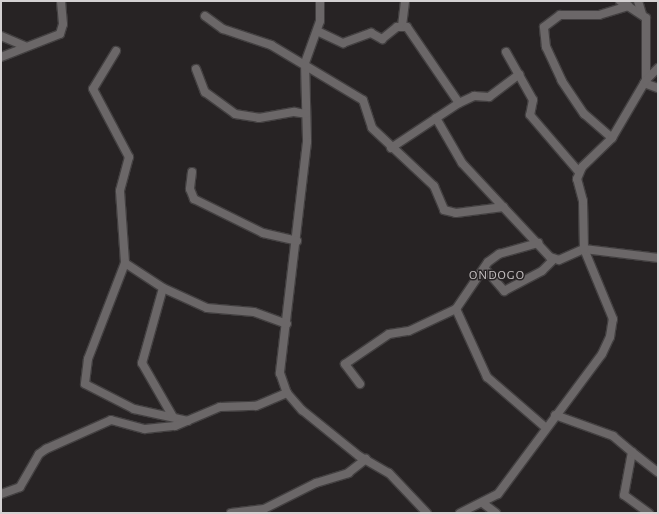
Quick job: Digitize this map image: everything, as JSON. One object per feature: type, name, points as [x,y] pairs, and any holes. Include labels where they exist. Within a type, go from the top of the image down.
[{"type":"street","points":[[1,57],[25,46],[46,42],[60,34],[63,24],[61,1]]},
{"type":"street","points":[[320,1],[317,30],[305,63],[306,114],[297,241],[287,324],[280,362],[287,393],[339,441],[389,472],[427,513]]},
{"type":"street","points":[[402,26],[405,1]]},
{"type":"street","points":[[620,1],[642,14]]},
{"type":"street","points":[[638,1],[648,26],[645,81]]},
{"type":"street","points":[[612,138],[584,114],[562,81],[546,47],[544,27],[560,15],[599,15],[630,6]]},
{"type":"street","points":[[205,16],[223,30],[270,45],[305,63],[363,100],[372,128],[391,148],[434,186],[444,210],[456,213],[504,207]]},
{"type":"street","points":[[317,30],[343,43],[371,33],[382,39],[402,26]]},
{"type":"street","points":[[402,26],[422,44],[459,103]]},
{"type":"street","points":[[1,36],[25,46]]},
{"type":"street","points":[[116,51],[93,89],[129,157],[120,191],[125,262],[88,359],[86,384],[134,409],[188,421]]},
{"type":"street","points":[[460,513],[484,504],[498,494],[555,414],[602,354],[610,337],[613,320],[584,249],[579,172],[530,115],[533,100],[506,52]]},
{"type":"street","points":[[579,172],[612,138],[645,81],[658,68]]},
{"type":"street","points":[[196,70],[205,92],[235,114],[259,118],[294,112],[306,114]]},
{"type":"street","points":[[391,148],[459,103],[474,96],[489,97],[519,74]]},
{"type":"street","points":[[645,81],[658,88]]},
{"type":"street","points":[[436,118],[462,163],[554,259]]},
{"type":"street","points":[[192,172],[190,189],[194,199],[263,232],[297,241]]},
{"type":"street","points":[[360,384],[345,364],[389,334],[409,331],[456,309],[486,270],[488,262],[499,254],[538,243]]},
{"type":"street","points":[[486,270],[504,291],[542,271],[554,259],[573,256],[584,249],[658,258]]},
{"type":"street","points":[[125,262],[163,288],[207,308],[254,312],[287,324]]},
{"type":"street","points":[[163,288],[142,363],[173,417]]},
{"type":"street","points":[[456,309],[487,377],[546,428]]},
{"type":"street","points":[[1,494],[20,487],[39,454],[88,429],[116,419],[145,429],[188,421],[220,407],[256,406],[287,393]]},
{"type":"street","points":[[555,414],[612,436],[658,472]]},
{"type":"street","points":[[632,452],[624,495],[649,513]]},
{"type":"street","points":[[231,513],[264,509],[316,483],[348,473],[366,459]]},
{"type":"street","points":[[484,504],[496,513]]},
{"type":"district","name":"ONDOGO","points":[[497,276]]}]
